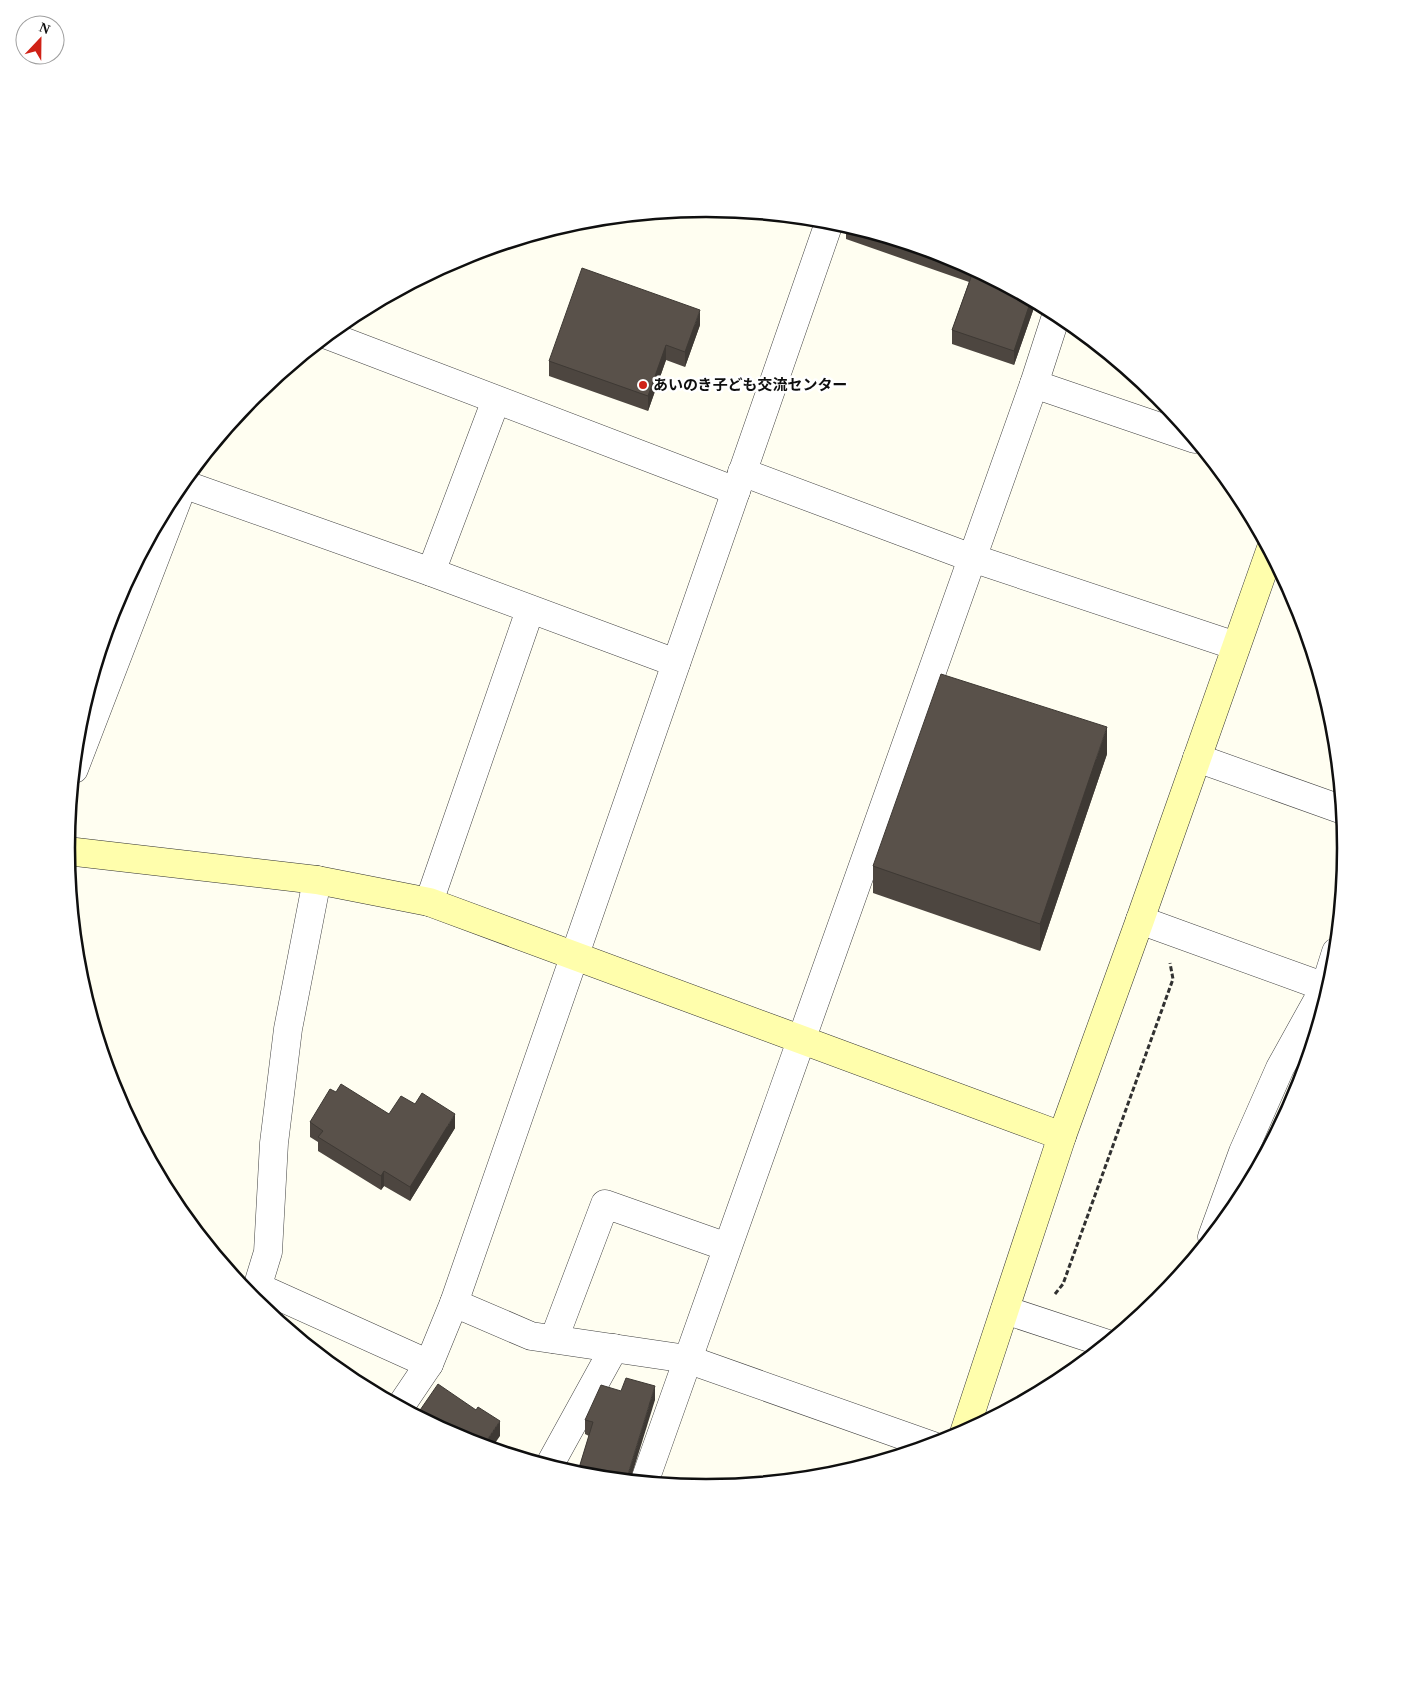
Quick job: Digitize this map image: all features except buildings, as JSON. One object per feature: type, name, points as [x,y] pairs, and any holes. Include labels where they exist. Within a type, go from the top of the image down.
[{"type":"street","points":[[403,1402],[429,1364],[454,1303],[827,228]]},
{"type":"street","points":[[646,1477],[1034,384],[1054,321]]},
{"type":"street","points":[[335,338],[496,400],[1236,646]]},
{"type":"street","points":[[1034,384],[1184,435]]},
{"type":"street","points":[[431,572],[496,400]]},
{"type":"street","points":[[191,484],[676,663]]},
{"type":"street","points":[[84,742],[172,513]]},
{"type":"street","points":[[967,1423],[1062,1136],[1151,924],[1197,758],[1267,559]]},
{"type":"street","points":[[429,902],[530,610]]},
{"type":"street","points":[[1197,758],[1337,808]]},
{"type":"street","points":[[75,852],[318,880],[429,902],[1062,1136]]},
{"type":"street","points":[[256,1291],[268,1252],[274,1142],[288,1029],[318,880]]},
{"type":"street","points":[[1151,924],[1322,986]]},
{"type":"street","points":[[1219,1217],[1243,1152],[1280,1068],[1320,996]]},
{"type":"street","points":[[554,1339],[605,1204],[727,1247]]},
{"type":"street","points":[[262,1297],[429,1364]]},
{"type":"street","points":[[454,1303],[531,1336],[687,1359],[921,1442]]},
{"type":"street","points":[[1005,1310],[1101,1342]]},
{"type":"street","points":[[552,1460],[614,1348]]},
{"type":"path","points":[[1035,1320],[1063,1284],[1173,980],[1151,924]]},
{"type":"place","name":"あいのき子ども交流センター","points":[[643,385]]}]
